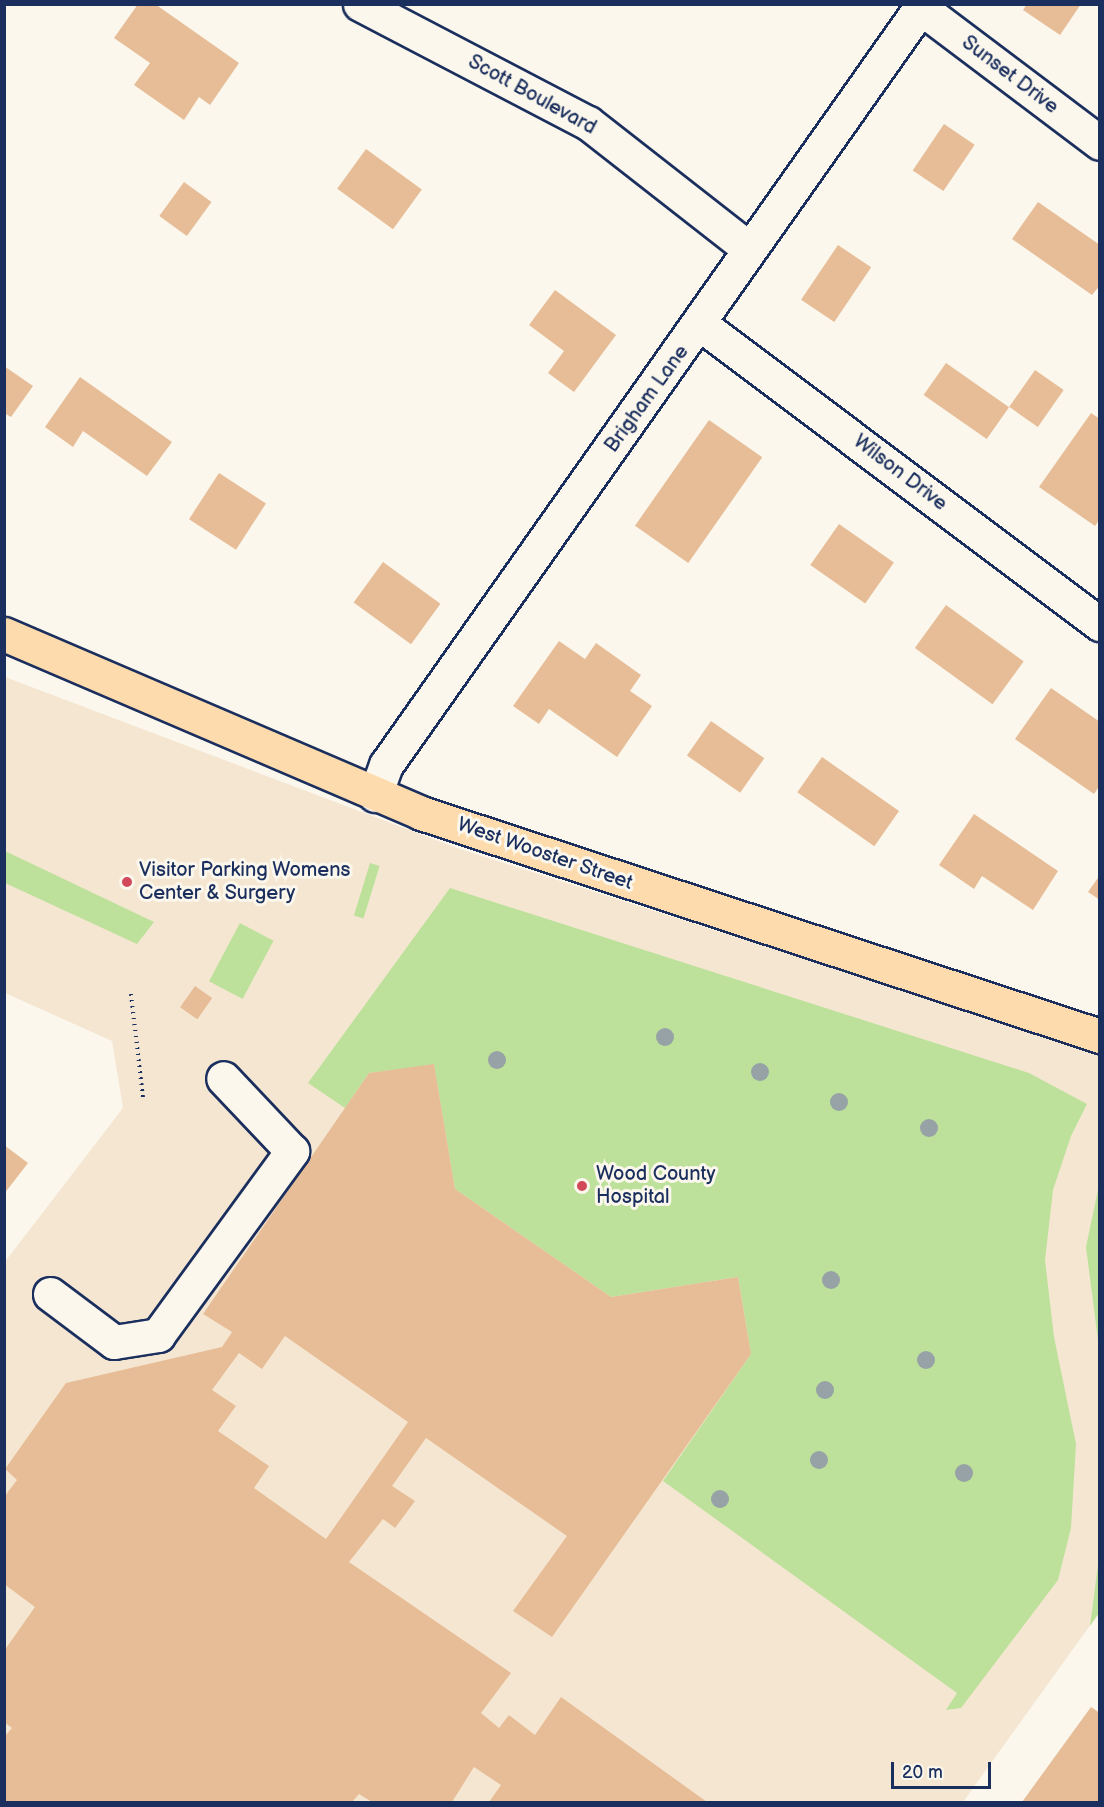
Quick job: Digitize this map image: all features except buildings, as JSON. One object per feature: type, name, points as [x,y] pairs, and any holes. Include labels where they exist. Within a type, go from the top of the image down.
[{"type":"main road","name":"West Wooster Street","points":[[4,634],[375,795],[892,971],[1100,1036]]},
{"type":"street","name":"Scott Boulevard","points":[[360,4],[588,123],[749,249]]},
{"type":"street","name":"Brigham Lane","points":[[375,795],[386,765],[700,324],[749,249],[922,6]]},
{"type":"street","name":"Sunset Drive","points":[[922,6],[1100,143]]},
{"type":"street","name":"Wilson Drive","points":[[700,324],[1100,624]]},
{"type":"street","points":[[50,1294],[114,1342],[158,1335],[292,1151],[223,1078]]},
{"type":"path","points":[[132,994],[143,1098]]},
{"type":"shaded area","name":"Wood County Hospital","points":[[5,677],[457,848],[1099,1053],[1099,1613],[963,1802],[5,1802],[4,1263],[123,1108],[112,1041],[5,993]]},
{"type":"green space","points":[[5,851],[154,922],[137,944],[5,883]]},
{"type":"green space","points":[[370,863],[380,866],[363,919],[354,916]]},
{"type":"green space","points":[[450,888],[1029,1073],[1087,1104],[1071,1136],[1053,1190],[1045,1260],[1054,1337],[1076,1444],[1071,1528],[1058,1580],[961,1708],[946,1710],[957,1693],[663,1481],[751,1354],[738,1277],[611,1297],[455,1189],[434,1065],[369,1073],[345,1108],[308,1083]]},
{"type":"green space","points":[[240,923],[274,941],[243,999],[209,981]]},
{"type":"green space","points":[[1099,1185],[1099,1348],[1086,1247]]},
{"type":"green space","points":[[1099,1560],[1099,1613],[1090,1626],[1098,1565]]},
{"type":"place","name":"Visitor Parking Womens Center & Surgery","points":[[127,882]]},
{"type":"place","name":"Wood County Hospital","points":[[582,1186]]}]
